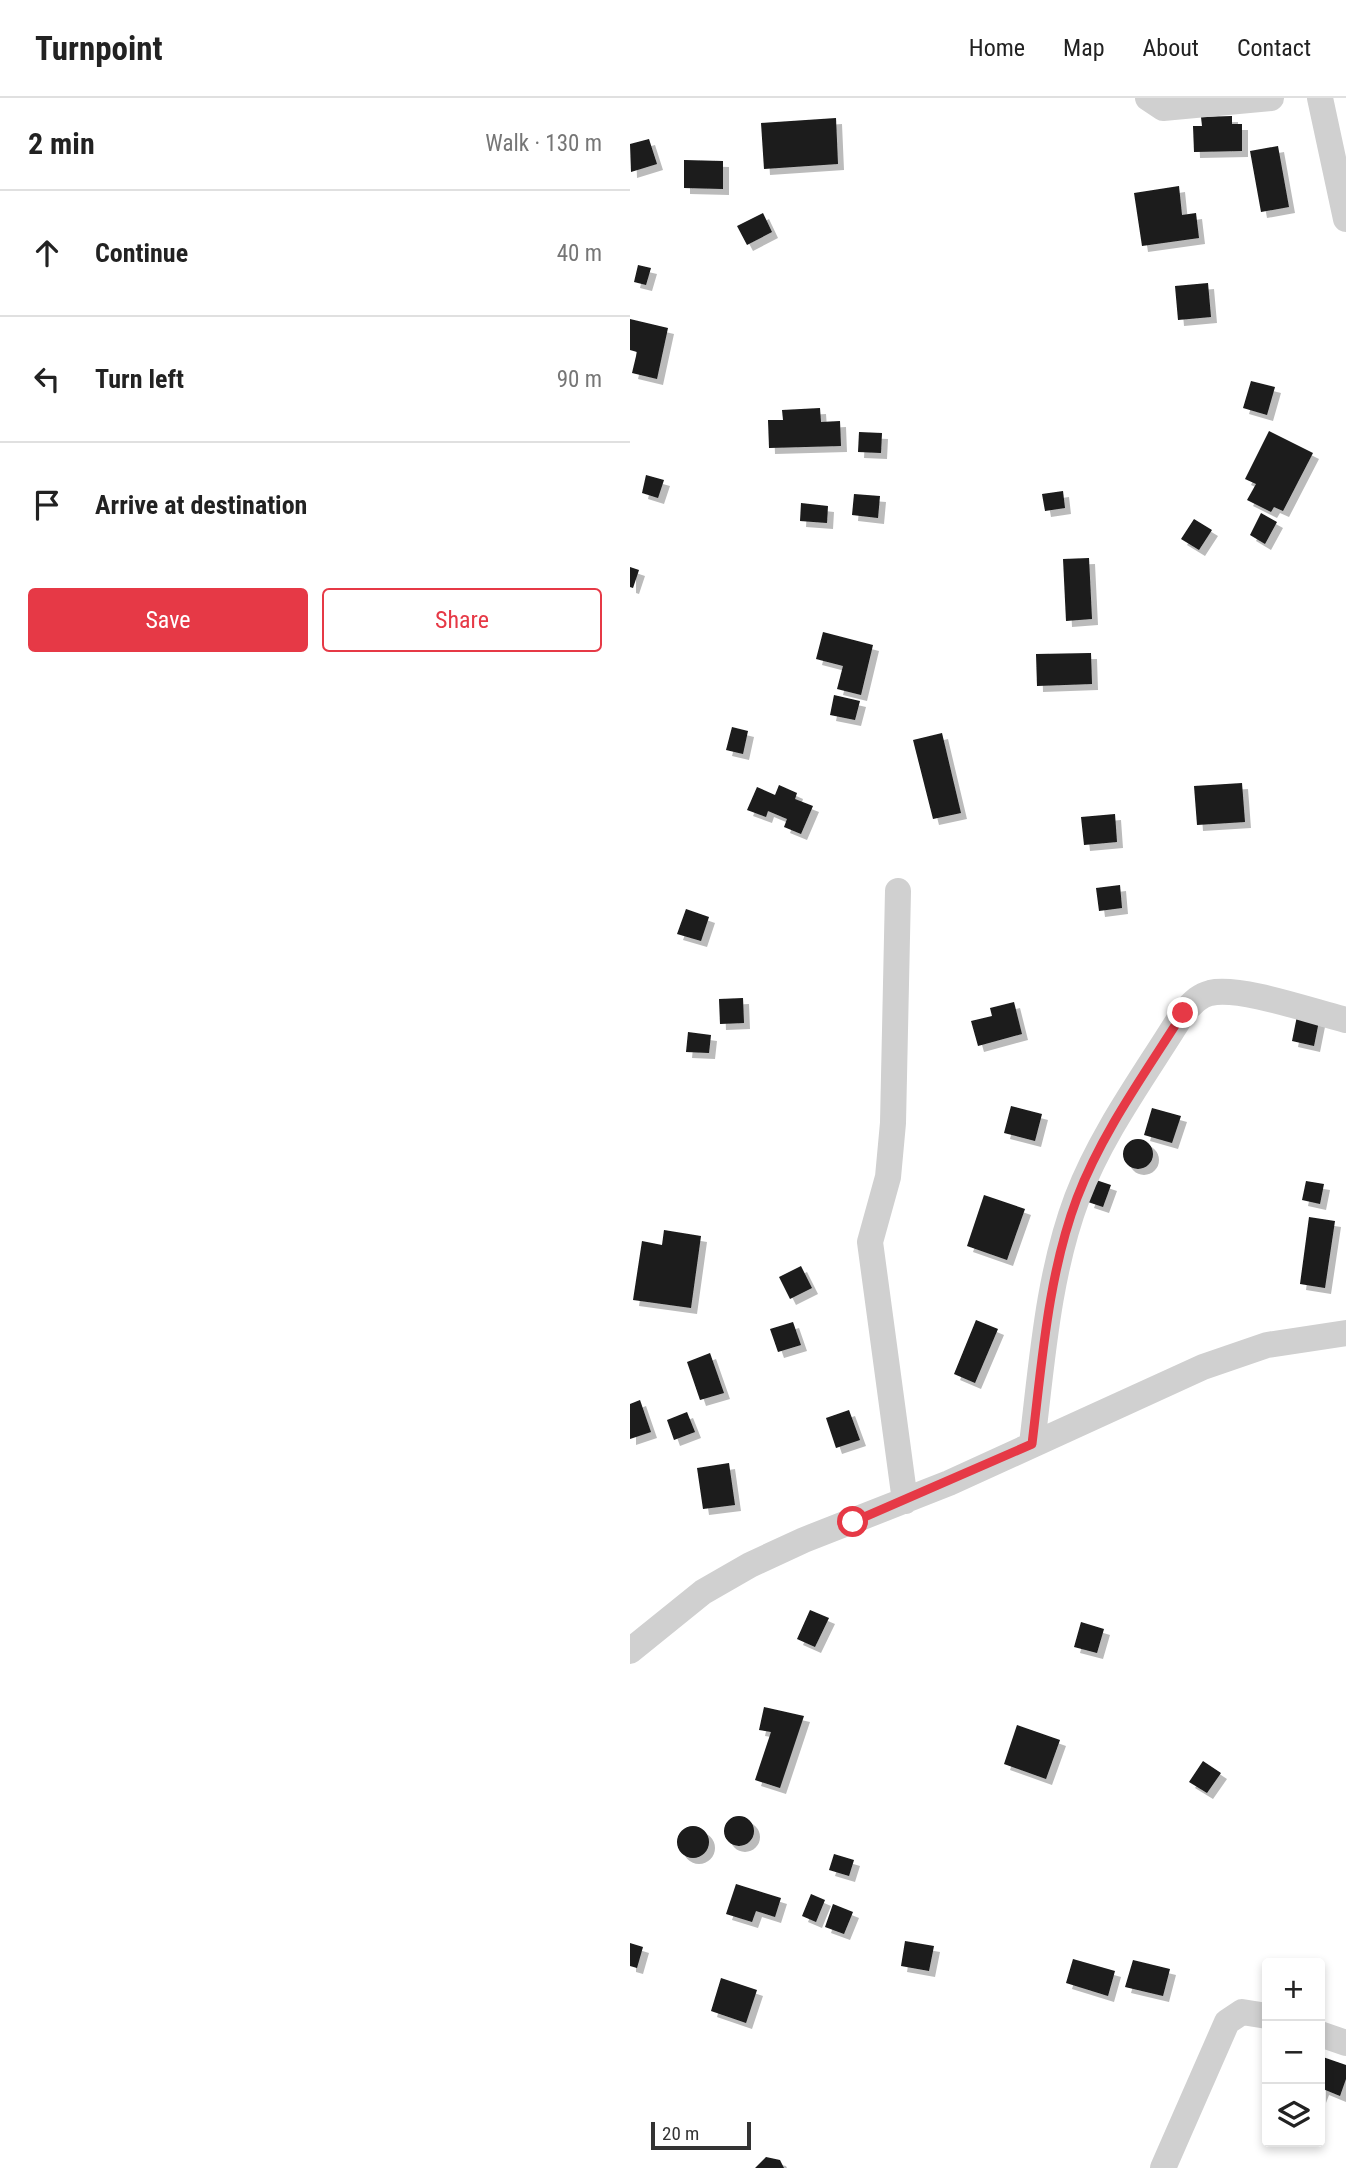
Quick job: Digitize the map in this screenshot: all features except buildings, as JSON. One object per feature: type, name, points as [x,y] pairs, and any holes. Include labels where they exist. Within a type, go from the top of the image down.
[{"type":"street","points":[[1148,98],[1163,108],[1271,98]]},
{"type":"street","points":[[1320,98],[1346,219]]},
{"type":"street","points":[[898,891],[893,1123],[888,1177],[870,1242],[905,1501]]},
{"type":"street","points":[[1032,1444],[1049,1316],[1063,1246],[1077,1198],[1098,1152],[1183,1013],[1198,998],[1212,993],[1239,993],[1346,1020]]},
{"type":"street","points":[[630,1651],[703,1592],[750,1565],[804,1540],[905,1501],[1203,1367],[1267,1345],[1346,1333]]},
{"type":"street","points":[[1163,2168],[1227,2022],[1242,2012],[1262,2015]]},
{"type":"street","points":[[1325,2036],[1346,2043]]},
{"type":"route","points":[[853,1522],[949,1483],[1032,1444],[1049,1316],[1063,1246],[1077,1198],[1098,1152],[1183,1013]]}]
